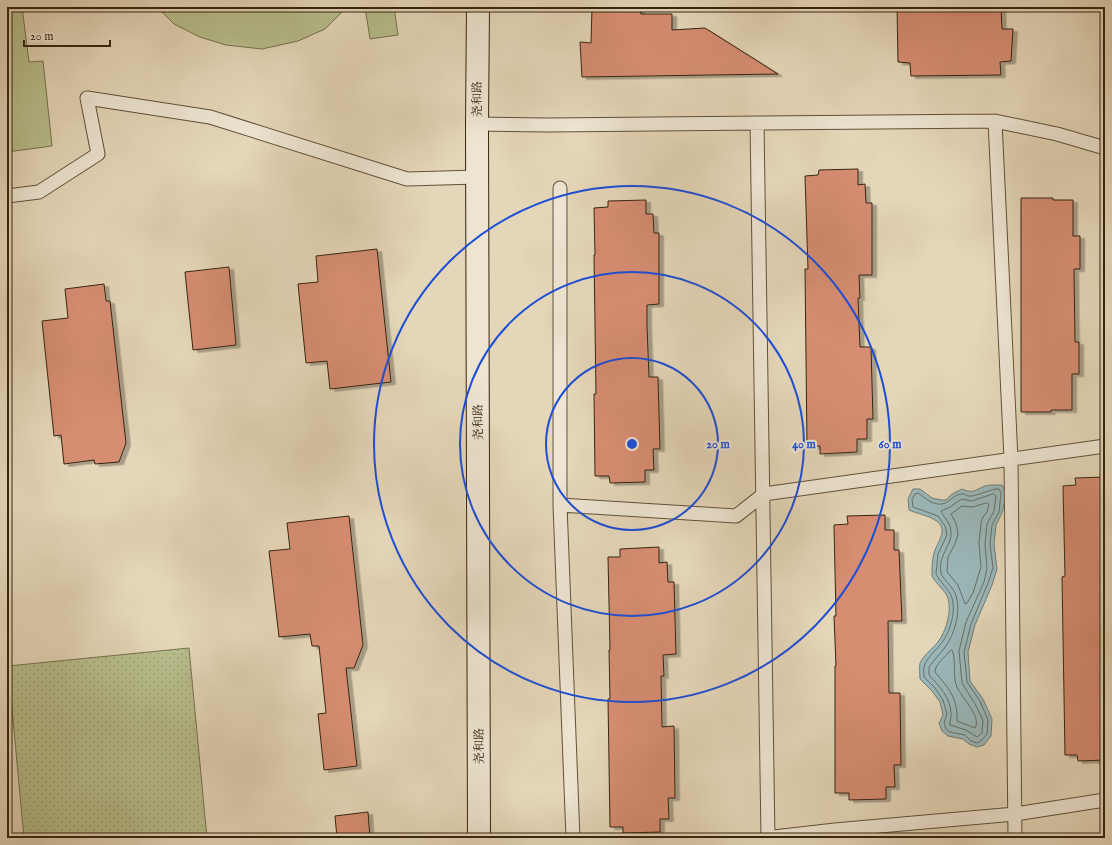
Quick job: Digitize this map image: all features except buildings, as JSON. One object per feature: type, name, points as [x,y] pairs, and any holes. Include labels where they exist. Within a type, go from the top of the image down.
[{"type":"main road","name":"尧和路","points":[[478,7],[477,177],[479,838]]},
{"type":"lane","points":[[7,196],[39,192],[98,154],[87,98],[210,117],[407,179],[477,177]]},
{"type":"lane","points":[[477,124],[548,125],[995,122],[1057,134],[1105,148]]},
{"type":"lane","points":[[995,122],[1011,459],[1015,838]]},
{"type":"lane","points":[[757,123],[764,494],[767,838],[835,830],[1015,814],[1105,800]]},
{"type":"lane","points":[[560,188],[560,506],[573,838]]},
{"type":"lane","points":[[560,506],[736,516],[764,494],[1105,446]]},
{"type":"green space","points":[[7,7],[22,7],[29,62],[43,61],[52,146],[7,152]]},
{"type":"green space","points":[[157,7],[347,7],[325,29],[298,41],[262,49],[226,45],[200,37],[174,24]]},
{"type":"green space","points":[[365,7],[394,7],[398,35],[370,39]]},
{"type":"green space","points":[[189,648],[207,838],[24,838],[8,666]]},
{"type":"water","points":[[1002,485],[1005,491],[1005,501],[1002,513],[996,525],[994,544],[997,569],[975,625],[968,652],[970,681],[983,699],[992,719],[991,736],[984,745],[977,747],[969,744],[963,739],[948,736],[942,731],[939,723],[943,715],[940,702],[920,679],[920,663],[938,642],[944,632],[948,621],[949,603],[947,595],[932,576],[933,556],[941,536],[942,527],[932,518],[909,510],[908,499],[913,489],[920,489],[932,498],[946,500],[952,494],[962,489],[971,491],[986,486]]}]
